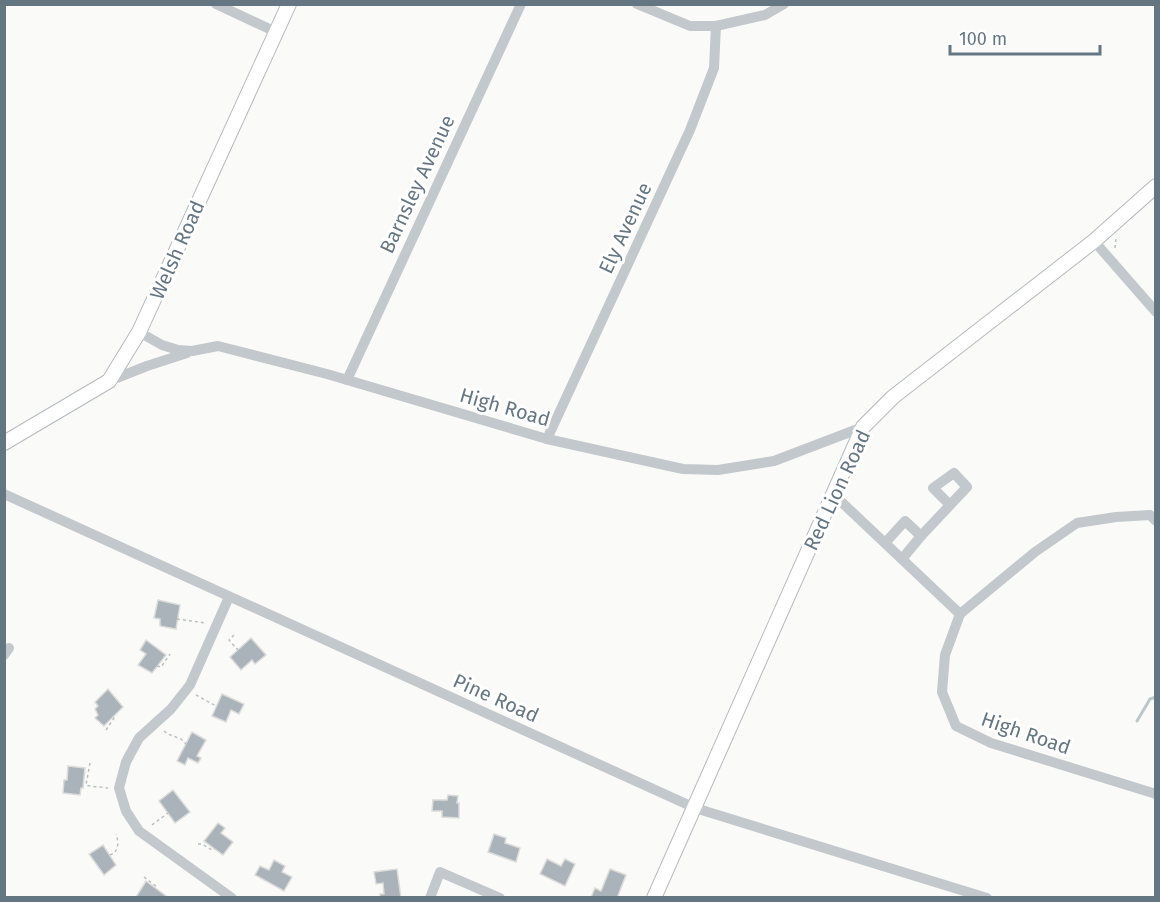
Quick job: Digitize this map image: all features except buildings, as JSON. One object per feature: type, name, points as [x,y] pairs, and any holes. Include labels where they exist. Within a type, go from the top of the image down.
[{"type":"main road","name":"Welsh Road","points":[[4,443],[109,381],[139,332],[289,4]]},
{"type":"main road","name":"Red Lion Road","points":[[654,897],[863,427],[893,397],[1094,241],[1155,186]]},
{"type":"street","points":[[216,4],[276,32]]},
{"type":"street","name":"Barnsley Avenue","points":[[347,380],[521,4]]},
{"type":"street","points":[[637,4],[690,26],[717,26],[765,15],[784,4]]},
{"type":"street","name":"Ely Avenue","points":[[547,439],[690,130],[714,68],[717,26]]},
{"type":"street","points":[[1094,241],[1155,312]]},
{"type":"street","name":"High Road","points":[[139,332],[162,345],[178,350],[192,351],[218,346],[347,380],[547,439],[683,469],[718,470],[774,461],[863,427]]},
{"type":"street","points":[[109,381],[192,351]]},
{"type":"street","name":"Pine Road","points":[[4,494],[695,808],[987,897]]},
{"type":"street","points":[[834,495],[960,614],[1035,552],[1077,523],[1150,514],[1155,521]]},
{"type":"street","points":[[902,559],[950,506]]},
{"type":"street","points":[[885,543],[905,521],[921,536]]},
{"type":"street","points":[[229,597],[190,685],[171,709],[136,742],[126,762],[119,788],[126,811],[141,833],[232,897]]},
{"type":"street","name":"High Road","points":[[960,614],[945,656],[942,692],[956,726],[992,743],[1155,794]]},
{"type":"street","points":[[430,897],[440,873],[500,897]]},
{"type":"path","points":[[1115,252],[1116,237]]},
{"type":"path","points":[[177,619],[216,625]]},
{"type":"path","points":[[234,634],[229,640],[238,650]]},
{"type":"path","points":[[157,666],[161,667],[170,654]]},
{"type":"path","points":[[186,690],[216,706]]},
{"type":"path","points":[[106,730],[115,715]]},
{"type":"path","points":[[156,723],[168,734],[181,739],[186,744]]},
{"type":"path","points":[[90,763],[85,785],[119,788]]},
{"type":"path","points":[[141,833],[168,813]]},
{"type":"path","points":[[110,855],[117,850],[116,834]]},
{"type":"path","points":[[198,844],[214,849]]},
{"type":"path","points":[[144,877],[156,888]]},
{"type":"waterway","points":[[1137,721],[1150,699],[1156,697]]}]
